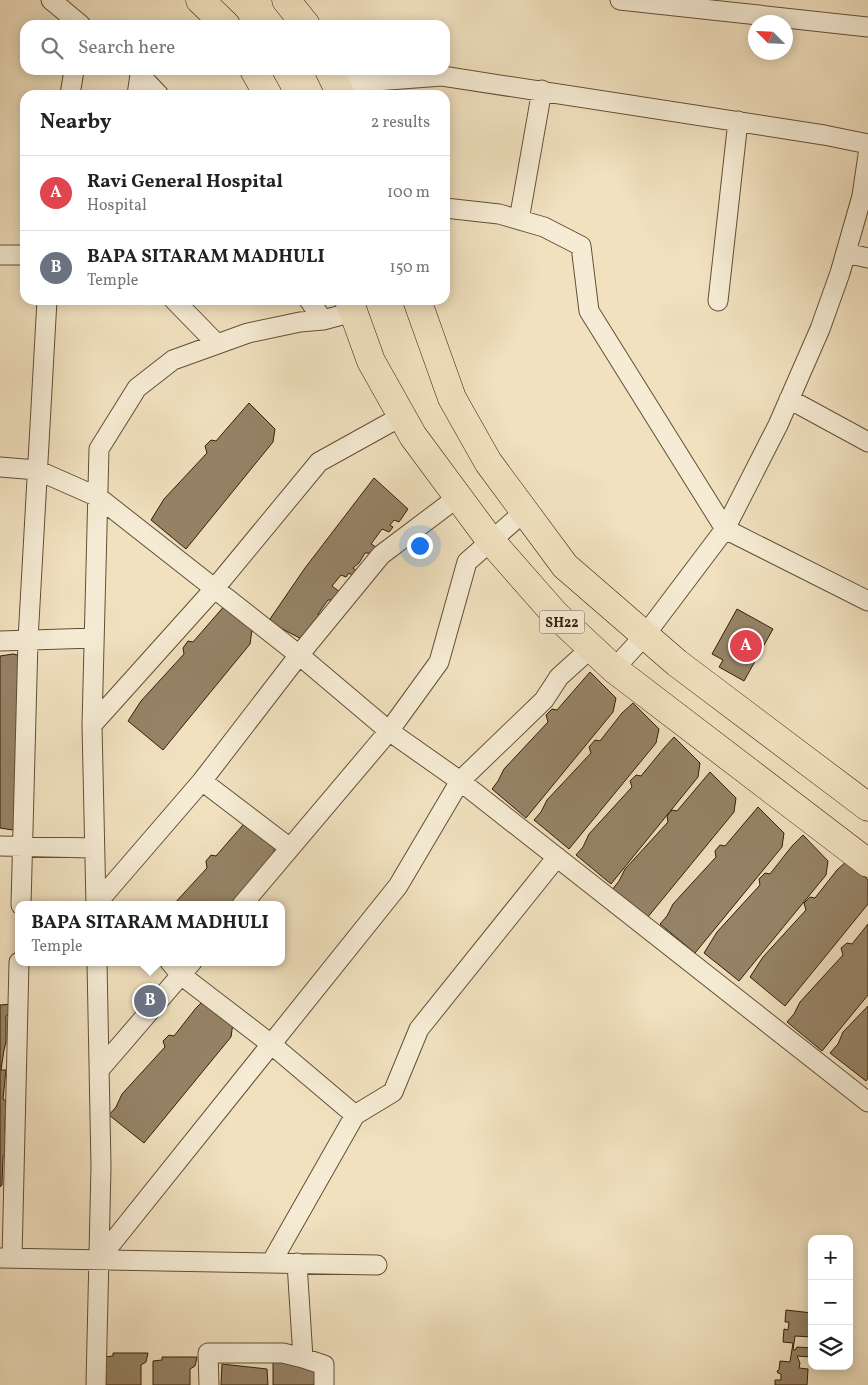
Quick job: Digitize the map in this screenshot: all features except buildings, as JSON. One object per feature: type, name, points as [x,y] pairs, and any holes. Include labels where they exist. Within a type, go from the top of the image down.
[{"type":"main road","points":[[200,0],[221,20]]},
{"type":"main road","points":[[286,0],[302,20]]},
{"type":"main road","points":[[257,75],[265,90]]},
{"type":"main road","name":"SH22","points":[[419,305],[452,398],[488,462],[565,566],[677,664],[868,807]]},
{"type":"main road","name":"SH22","points":[[351,306],[371,360],[413,436],[490,540],[555,614],[614,669],[866,858]]},
{"type":"street","points":[[51,0],[75,20]]},
{"type":"street","points":[[620,0],[868,27]]},
{"type":"street","points":[[71,90],[73,75]]},
{"type":"street","points":[[137,75],[138,90]]},
{"type":"street","points":[[139,75],[154,90]]},
{"type":"street","points":[[335,83],[442,76],[738,121],[868,144]]},
{"type":"street","points":[[519,220],[542,90]]},
{"type":"street","points":[[718,302],[738,121]]},
{"type":"street","points":[[614,669],[645,635],[725,529],[789,400],[820,329],[846,253],[862,196],[868,155]]},
{"type":"street","points":[[450,209],[499,214],[544,227],[581,246],[589,311],[725,529],[868,601]]},
{"type":"street","points":[[846,253],[868,258]]},
{"type":"street","points":[[0,255],[20,254]]},
{"type":"street","points":[[20,901],[28,640],[47,305]]},
{"type":"street","points":[[179,305],[217,344]]},
{"type":"street","points":[[312,305],[322,320]]},
{"type":"street","points":[[96,901],[92,725],[99,449],[138,388],[173,360],[248,333],[300,322],[322,320],[351,306]]},
{"type":"street","points":[[789,400],[868,442]]},
{"type":"street","points":[[92,725],[214,588],[319,462],[402,416]]},
{"type":"street","points":[[0,467],[37,470],[98,497],[299,655],[389,731],[460,781],[868,1102]]},
{"type":"street","points":[[99,901],[202,781],[299,655],[381,555],[458,497]]},
{"type":"street","points":[[245,901],[389,731],[439,662],[467,562],[525,511]]},
{"type":"street","points":[[0,641],[94,638]]},
{"type":"street","points":[[99,1259],[398,886],[460,781],[544,700],[559,677],[591,648]]},
{"type":"street","points":[[202,781],[290,848]]},
{"type":"street","points":[[0,846],[94,848]]},
{"type":"street","points":[[271,1263],[355,1115],[393,1092],[419,1029],[557,857]]},
{"type":"street","points":[[19,966],[6,1258],[377,1265]]},
{"type":"street","points":[[96,1385],[102,1167],[97,966]]},
{"type":"street","points":[[100,1069],[181,966],[355,1115]]},
{"type":"street","points":[[297,1264],[303,1358]]},
{"type":"street","points":[[208,1385],[208,1353],[283,1353],[303,1358],[324,1365],[324,1385]]},
{"type":"place","name":"Ravi General Hospital","points":[[746,646]]},
{"type":"place","name":"BAPA SITARAM MADHULI","points":[[150,1001]]}]
